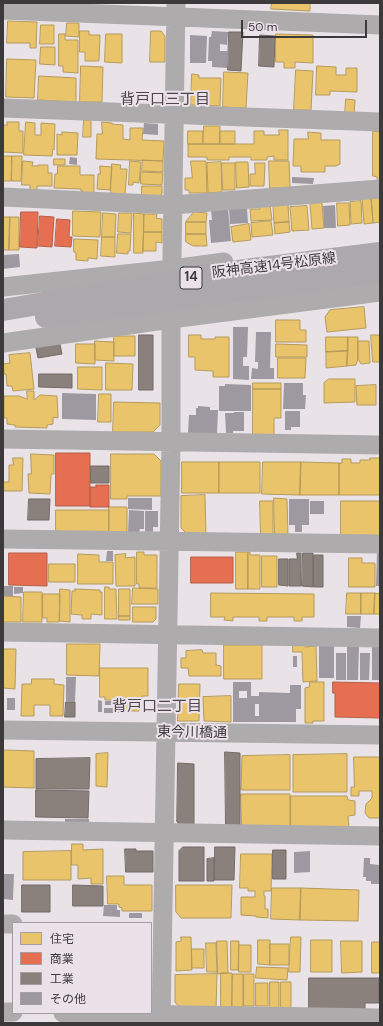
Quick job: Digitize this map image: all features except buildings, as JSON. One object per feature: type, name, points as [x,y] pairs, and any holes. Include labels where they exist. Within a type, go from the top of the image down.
[{"type":"highway","name":"阪神高速14号松原線","points":[[3,310],[214,274],[380,253]]},
{"type":"highway","name":"阪神高速14号松原線","points":[[3,323],[380,272]]},
{"type":"street","points":[[3,10],[176,10],[380,25]]},
{"type":"street","points":[[161,1019],[157,925],[165,833],[176,10]]},
{"type":"street","points":[[3,108],[380,122]]},
{"type":"street","points":[[3,198],[173,205],[380,189]]},
{"type":"street","points":[[3,287],[172,269],[380,242]]},
{"type":"street","points":[[3,343],[171,319],[380,292]]},
{"type":"street","points":[[3,439],[380,445]]},
{"type":"street","points":[[3,539],[380,544]]},
{"type":"street","points":[[3,632],[380,638]]},
{"type":"street","name":"東今川橋通","points":[[3,730],[380,735]]},
{"type":"street","points":[[3,830],[380,836]]},
{"type":"street","points":[[79,1014],[161,1019],[380,1018]]},
{"type":"district","name":"背戸口三丁目","points":[[165,100]]},
{"type":"district","name":"背戸口二丁目","points":[[157,707]]}]
